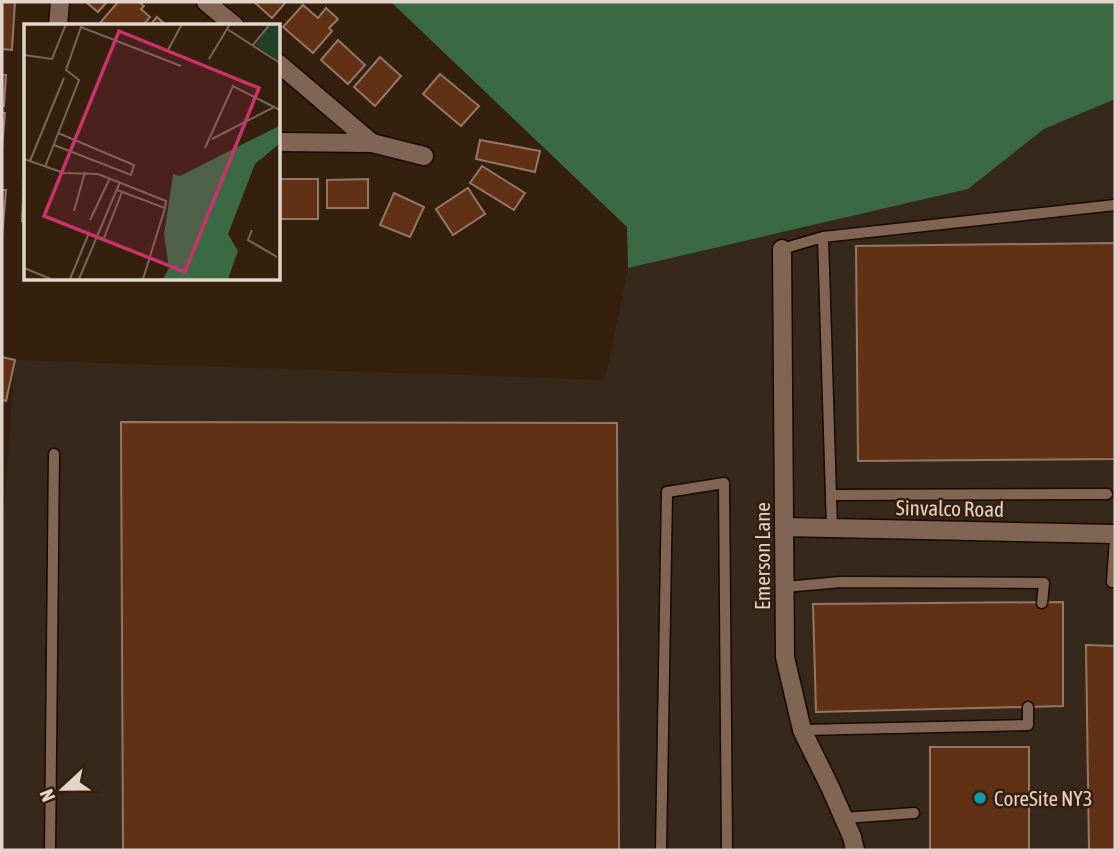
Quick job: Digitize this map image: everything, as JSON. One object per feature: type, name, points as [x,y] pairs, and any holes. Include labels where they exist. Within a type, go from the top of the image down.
[{"type":"street","points":[[58,24],[60,2]]},
{"type":"street","points":[[206,2],[232,24]]},
{"type":"street","points":[[280,65],[372,143]]},
{"type":"street","points":[[280,142],[372,143],[424,156]]},
{"type":"street","name":"Emerson Lane","points":[[782,249],[785,657],[802,730],[844,818],[855,850]]},
{"type":"street","name":"Sinvalco Road","points":[[784,527],[1115,536]]},
{"type":"lane","points":[[782,249],[824,237],[1115,205]]},
{"type":"lane","points":[[824,237],[832,528]]},
{"type":"lane","points":[[50,850],[54,454]]},
{"type":"lane","points":[[661,850],[667,492],[724,483],[727,850]]},
{"type":"lane","points":[[831,495],[1107,494]]},
{"type":"lane","points":[[1115,536],[1112,582],[1115,582]]},
{"type":"lane","points":[[785,587],[841,582],[1044,583],[1042,603]]},
{"type":"lane","points":[[802,730],[1028,726],[1028,707]]},
{"type":"lane","points":[[844,818],[914,813]]},
{"type":"shaded area","points":[[1115,99],[1115,850],[2,850],[2,538],[15,360],[605,380],[628,268],[968,189],[1044,129]]},
{"type":"green space","points":[[391,2],[1115,2],[1115,99],[1044,129],[968,189],[628,268],[627,227]]},
{"type":"building","points":[[2,2],[15,2],[12,50],[2,49]]},
{"type":"building","points":[[86,2],[107,2],[98,12]]},
{"type":"building","points":[[118,2],[139,2],[144,6],[141,9],[150,17],[144,24],[99,24]]},
{"type":"building","points":[[254,2],[286,2],[272,18]]},
{"type":"building","points":[[303,5],[318,18],[326,8],[338,19],[329,28],[332,31],[313,53],[283,27]]},
{"type":"building","points":[[157,17],[165,24],[151,24]]},
{"type":"building","points":[[338,40],[365,65],[348,84],[321,60]]},
{"type":"building","points":[[380,57],[401,76],[375,106],[354,87]]},
{"type":"building","points":[[440,74],[479,106],[461,126],[423,94]]},
{"type":"building","points":[[2,75],[6,75],[4,106],[2,106]]},
{"type":"building","points":[[2,113],[5,113],[2,148]]},
{"type":"building","points":[[480,140],[540,151],[535,172],[476,159]]},
{"type":"building","points":[[482,166],[525,193],[514,210],[470,183]]},
{"type":"building","points":[[24,177],[24,221],[22,221]]},
{"type":"building","points":[[280,179],[318,179],[318,219],[280,219]]},
{"type":"building","points":[[368,179],[368,208],[327,208],[327,180]]},
{"type":"building","points":[[468,188],[485,214],[453,235],[436,209]]},
{"type":"building","points":[[2,190],[6,190],[2,238]]},
{"type":"building","points":[[394,193],[424,207],[410,237],[380,225]]},
{"type":"building","points":[[1115,243],[1115,459],[858,461],[856,246]]},
{"type":"building","points":[[2,357],[15,360],[6,401],[2,400]]},
{"type":"building","points":[[121,422],[617,423],[619,850],[123,850]]},
{"type":"building","points":[[1063,602],[1063,706],[816,712],[813,604]]},
{"type":"building","points":[[1086,645],[1115,646],[1115,850],[1089,850]]},
{"type":"building","name":"CoreSite NY3","points":[[930,747],[1029,747],[1029,850],[930,850]]},
{"type":"place","name":"CoreSite NY3","points":[[980,798]]}]
